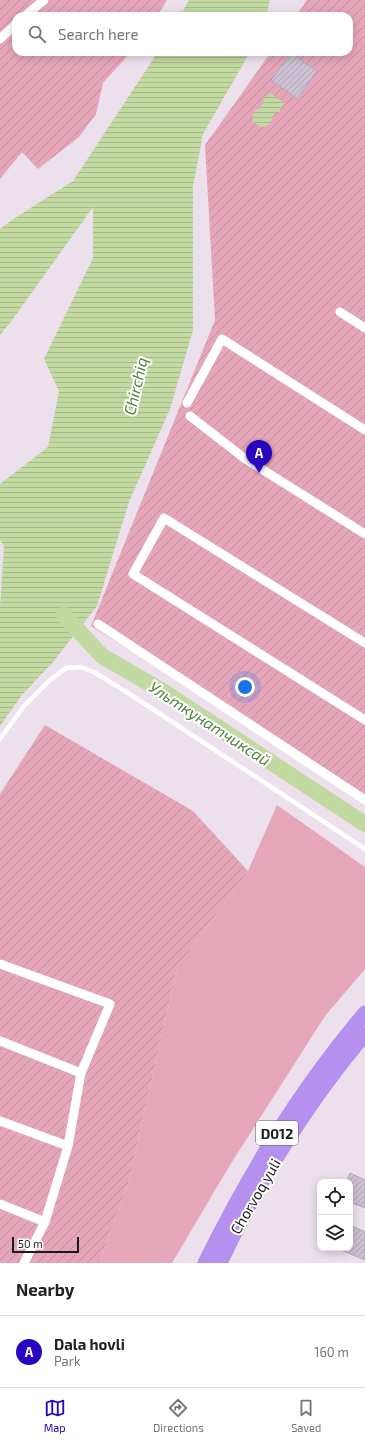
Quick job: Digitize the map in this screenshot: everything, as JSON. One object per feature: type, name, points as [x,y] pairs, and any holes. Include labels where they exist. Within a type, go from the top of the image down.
[{"type":"highway","name":"D012","points":[[205,1263],[241,1192],[291,1111],[334,1050],[365,1013]]},
{"type":"highway","name":"Chorvoq yuli","points":[[220,1263],[238,1224],[286,1144],[323,1088],[365,1034]]},
{"type":"street","points":[[30,12],[44,0]]},
{"type":"street","points":[[0,39],[12,28]]},
{"type":"street","points":[[340,312],[365,328]]},
{"type":"street","points":[[187,403],[222,339],[365,430]]},
{"type":"street","points":[[190,416],[244,458],[365,534]]},
{"type":"street","points":[[365,643],[164,518],[133,574],[365,720]]},
{"type":"street","points":[[98,624],[365,800]]},
{"type":"street","points":[[0,964],[110,1004],[81,1073],[68,1146],[45,1222],[24,1263]]},
{"type":"street","points":[[0,1041],[81,1073]]},
{"type":"street","points":[[0,1121],[68,1146]]},
{"type":"street","points":[[0,1204],[45,1222]]},
{"type":"lane","points":[[0,739],[24,706],[49,681],[66,668],[80,667],[94,672],[136,698],[365,849]]},
{"type":"shaded area","points":[[0,0],[167,0],[160,12],[12,12],[12,56],[127,56],[103,83],[96,114],[79,137],[38,169],[22,152],[0,179]]},
{"type":"shaded area","points":[[307,0],[365,0],[365,796],[91,626],[215,320],[205,145],[268,56],[353,56],[353,12],[299,12]]},
{"type":"shaded area","points":[[45,725],[193,811],[248,871],[177,968],[128,1185],[99,1263],[0,1263],[0,794]]},
{"type":"shaded area","points":[[277,805],[365,867],[365,969],[325,1016],[230,1165],[172,1263],[99,1263],[128,1185],[177,968],[248,871]]},
{"type":"water","points":[[189,0],[270,0],[267,12],[182,12]]},
{"type":"water","name":"Chirchiq","points":[[155,56],[248,56],[203,134],[193,187],[193,330],[170,409],[129,502],[97,606],[53,662],[22,695],[0,726],[0,607],[4,546],[0,540],[0,484],[48,447],[59,391],[44,359],[93,258],[93,207],[0,335],[0,229],[73,181]]},
{"type":"water","points":[[270,93],[284,103],[279,112],[275,113],[269,124],[261,127],[253,122],[253,113],[261,107],[263,100]]},
{"type":"building","points":[[289,56],[295,56],[317,71],[297,99],[271,80]]},
{"type":"building","points":[[350,1173],[365,1180],[365,1208],[353,1203],[353,1179],[347,1179]]},
{"type":"building","points":[[353,1226],[365,1232],[365,1260],[343,1251],[353,1251]]},
{"type":"waterway","name":"Ульткунатчиксай","points":[[64,615],[102,656],[164,692],[365,824]]},
{"type":"place","name":"Dala hovli","points":[[259,473]]}]
